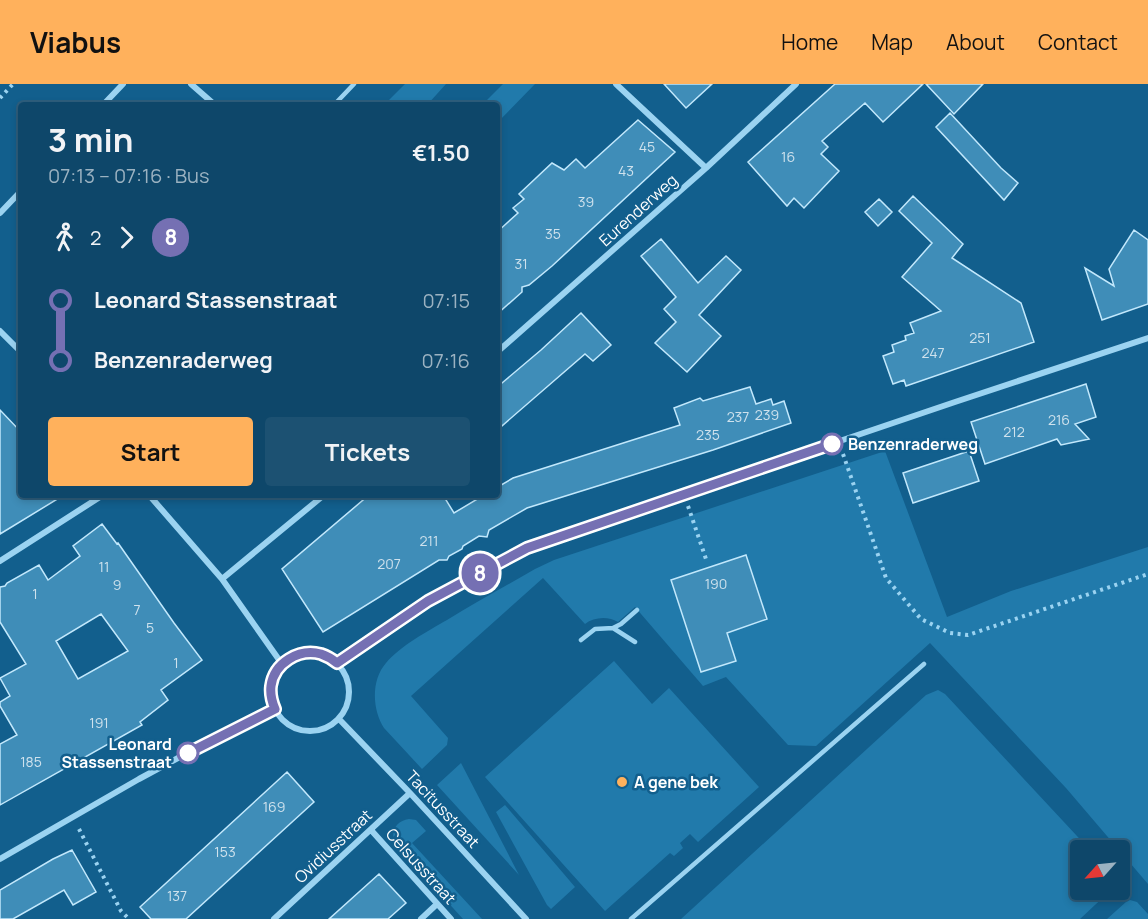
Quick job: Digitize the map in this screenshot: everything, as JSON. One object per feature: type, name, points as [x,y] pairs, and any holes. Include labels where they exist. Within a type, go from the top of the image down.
[{"type":"street","points":[[106,102],[123,84]]},
{"type":"street","points":[[191,84],[212,102]]},
{"type":"street","points":[[616,84],[706,168]]},
{"type":"street","name":"Eurenderweg","points":[[500,349],[706,168],[796,84]]},
{"type":"street","points":[[0,213],[18,194]]},
{"type":"street","points":[[0,331],[18,349]]},
{"type":"street","points":[[337,663],[428,601],[527,548],[1148,338]]},
{"type":"street","points":[[0,561],[99,498]]},
{"type":"street","points":[[152,498],[222,579],[282,664]]},
{"type":"street","points":[[222,579],[320,498]]},
{"type":"street","points":[[309,652],[319,653],[337,663],[347,678],[350,695],[339,719],[328,728],[314,731],[294,728],[283,720],[271,698],[271,686],[282,664],[299,654],[309,652]]},
{"type":"street","points":[[0,859],[139,779],[275,709]]},
{"type":"street","name":"Tacitusstraat","points":[[339,719],[526,919]]},
{"type":"street","name":"Ovidiusstraat","points":[[274,919],[410,793]]},
{"type":"street","name":"Celsusstraat","points":[[371,830],[451,919]]},
{"type":"street","points":[[421,919],[437,904]]},
{"type":"lane","points":[[337,102],[354,84]]},
{"type":"lane","points":[[581,640],[595,629],[614,628],[637,610]]},
{"type":"lane","points":[[614,628],[634,642]]},
{"type":"lane","points":[[632,919],[924,664]]},
{"type":"path","points":[[0,98],[13,84]]},
{"type":"path","points":[[838,441],[886,578],[921,619],[950,633],[968,635],[1148,574]]},
{"type":"path","points":[[683,494],[707,562]]},
{"type":"path","points":[[73,818],[121,911],[129,919]]},
{"type":"shaded area","points":[[405,84],[446,84],[430,102],[387,102]]},
{"type":"shaded area","points":[[503,84],[535,84],[500,120],[500,102],[485,102]]},
{"type":"shaded area","points":[[885,451],[947,617],[1011,591],[1148,547],[1148,884],[1130,863],[1130,840],[1110,840],[1066,788],[930,643],[816,746],[788,745],[726,677],[703,686],[635,607],[618,622],[601,618],[585,624],[543,578],[411,696],[448,738],[447,745],[422,769],[384,728],[380,720],[375,695],[381,670],[406,645],[423,634],[554,560]]},
{"type":"shaded area","name":"A gene bek","points":[[614,661],[652,704],[669,688],[759,787],[698,842],[690,834],[680,843],[683,848],[674,856],[670,853],[605,911],[485,777]]},
{"type":"shaded area","points":[[938,690],[945,694],[1081,840],[1070,840],[1070,900],[1100,900],[1080,919],[681,919],[926,695]]},
{"type":"shaded area","points":[[461,763],[519,875],[437,785]]},
{"type":"shaded area","points":[[505,805],[575,887],[551,909],[496,812]]},
{"type":"shaded area","points":[[409,819],[416,820],[426,831],[412,843],[482,919],[463,919],[395,844],[393,835],[395,827]]},
{"type":"shaded area","points":[[1130,900],[1137,902],[1148,914],[1148,919],[1107,919]]},
{"type":"building","points":[[664,84],[712,84],[686,108]]},
{"type":"building","points":[[835,84],[923,84],[883,122],[865,103],[822,141],[828,147],[821,154],[839,171],[804,208],[794,198],[787,206],[748,162]]},
{"type":"building","points":[[926,84],[983,84],[954,114]]},
{"type":"building","points":[[950,113],[1018,183],[1004,200],[936,127]]},
{"type":"building","points":[[638,120],[675,152],[552,266],[529,285],[522,287],[522,292],[500,311],[500,229],[518,213],[513,208],[524,199],[519,194],[552,163],[564,170],[576,159],[585,168]]},
{"type":"building","points":[[913,196],[963,244],[952,258],[1021,303],[1034,342],[906,386],[904,380],[893,384],[883,356],[894,352],[892,345],[906,340],[905,336],[914,333],[910,323],[941,311],[902,277],[932,243],[899,211]]},
{"type":"building","points":[[879,199],[892,212],[878,226],[865,212]]},
{"type":"building","points":[[1134,230],[1148,240],[1148,304],[1102,320],[1085,268],[1114,286],[1109,269]]},
{"type":"building","points":[[661,239],[698,283],[726,256],[741,270],[699,315],[721,336],[687,372],[655,343],[676,322],[664,309],[676,297],[641,256]]},
{"type":"building","points":[[581,313],[611,345],[593,361],[585,354],[500,428],[500,385]]},
{"type":"building","points":[[1086,384],[1096,417],[1075,424],[1089,439],[1061,445],[1057,439],[985,464],[971,422]]},
{"type":"building","points":[[750,387],[756,404],[771,399],[773,405],[784,401],[791,423],[527,508],[489,530],[487,537],[479,536],[449,556],[447,560],[439,560],[323,632],[282,569],[365,498],[445,498],[454,513],[479,498],[500,498],[500,486],[513,478],[680,425],[674,408],[700,398],[703,401]]},
{"type":"building","points":[[0,410],[18,429],[18,498],[59,498],[0,534]]},
{"type":"building","points":[[969,451],[979,481],[913,503],[903,473]]},
{"type":"building","points":[[102,524],[202,660],[161,690],[168,700],[140,722],[142,725],[0,805],[0,744],[17,735],[0,706],[0,702],[10,696],[0,678],[26,664],[0,622],[0,587],[39,565],[48,580],[80,556],[73,546]],"holes":[[[101,614],[128,651],[78,679],[56,641]]]},
{"type":"building","points":[[746,555],[767,619],[727,633],[736,661],[701,672],[671,580]]},
{"type":"building","points":[[287,772],[314,802],[186,919],[151,919],[140,907]]},
{"type":"building","points":[[72,850],[96,892],[73,905],[64,890],[13,919],[0,919],[0,890]]},
{"type":"building","points":[[379,874],[406,903],[388,919],[329,919]]},
{"type":"bus line","name":"8","points":[[188,753],[275,709],[271,698],[271,686],[275,674],[290,658],[309,652],[319,653],[337,663],[428,601],[527,548],[832,444]]},
{"type":"place","name":"Benzenraderweg","points":[[832,444]]},
{"type":"place","name":"Leonard Stassenstraat","points":[[188,753]]},
{"type":"place","name":"A gene bek","points":[[622,782]]}]
